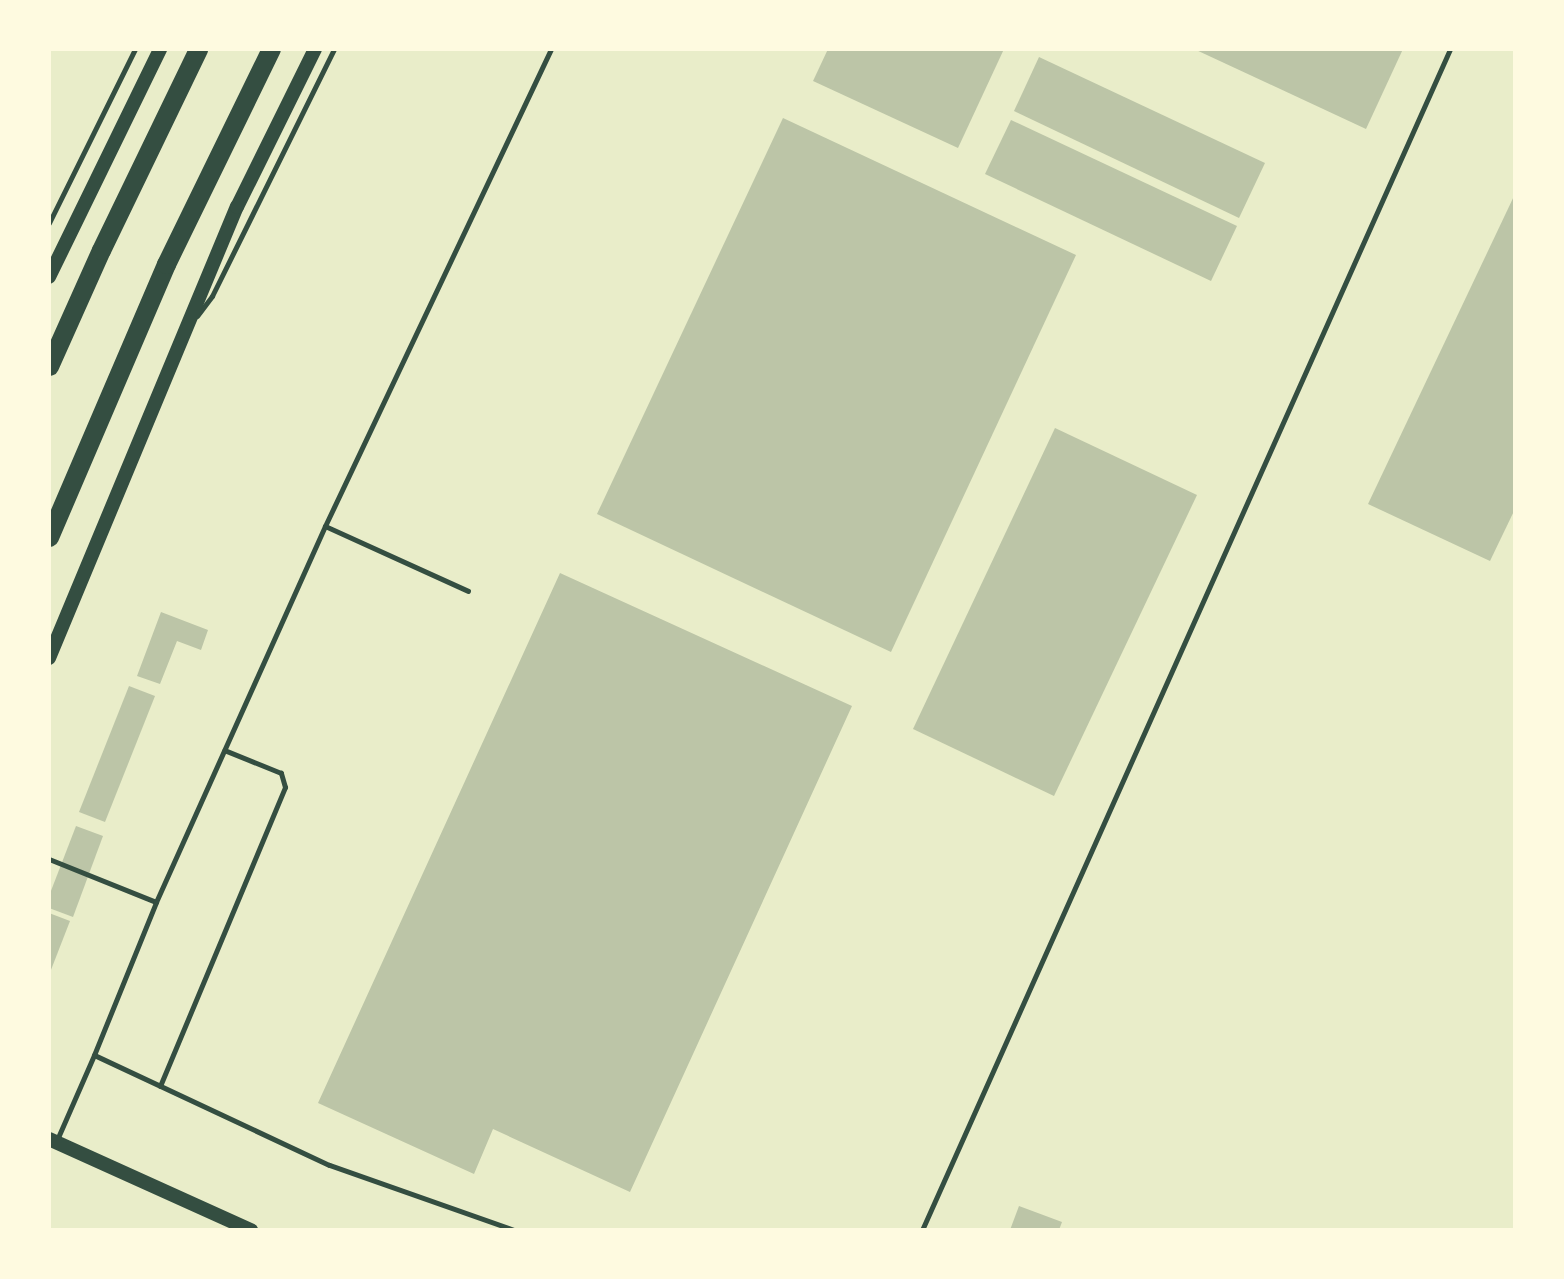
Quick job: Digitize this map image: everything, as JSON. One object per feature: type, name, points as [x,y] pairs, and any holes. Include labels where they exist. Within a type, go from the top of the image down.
[{"type":"highway","points":[[49,366],[101,250],[198,49]]},
{"type":"highway","points":[[49,537],[166,264],[271,49]]},
{"type":"main road","points":[[49,277],[160,49]]},
{"type":"main road","points":[[49,658],[237,207],[315,49]]},
{"type":"main road","points":[[52,1141],[251,1230]]},
{"type":"lane","points":[[49,223],[135,49]]},
{"type":"lane","points":[[182,339],[212,296],[334,49]]},
{"type":"lane","points":[[52,1141],[94,1055],[156,902],[325,526],[551,49]]},
{"type":"lane","points":[[922,1230],[1450,49]]},
{"type":"lane","points":[[325,526],[468,591]]},
{"type":"lane","points":[[160,1086],[285,786],[281,773],[224,750]]},
{"type":"lane","points":[[49,859],[156,902]]},
{"type":"lane","points":[[94,1055],[328,1164],[514,1230]]},
{"type":"building","points":[[828,49],[1004,49],[958,148],[813,81]]},
{"type":"building","points":[[1194,49],[1403,49],[1366,129]]},
{"type":"building","points":[[1039,57],[1265,163],[1239,218],[1014,111]]},
{"type":"building","points":[[783,118],[1076,255],[891,652],[597,514]]},
{"type":"building","points":[[1011,120],[1237,226],[1211,281],[985,174]]},
{"type":"building","points":[[1515,194],[1515,509],[1490,561],[1368,504]]},
{"type":"building","points":[[1055,428],[1197,495],[1054,796],[913,729]]},
{"type":"building","points":[[560,573],[852,706],[630,1192],[493,1129],[474,1174],[318,1103]]},
{"type":"building","points":[[161,612],[208,630],[201,650],[177,641],[160,684],[137,676]]},
{"type":"building","points":[[129,686],[155,696],[105,822],[79,812]]},
{"type":"building","points":[[76,826],[103,836],[73,917],[49,908],[49,896]]},
{"type":"building","points":[[49,913],[70,921],[49,975]]},
{"type":"building","points":[[1019,1206],[1062,1222],[1059,1230],[1010,1230]]}]
